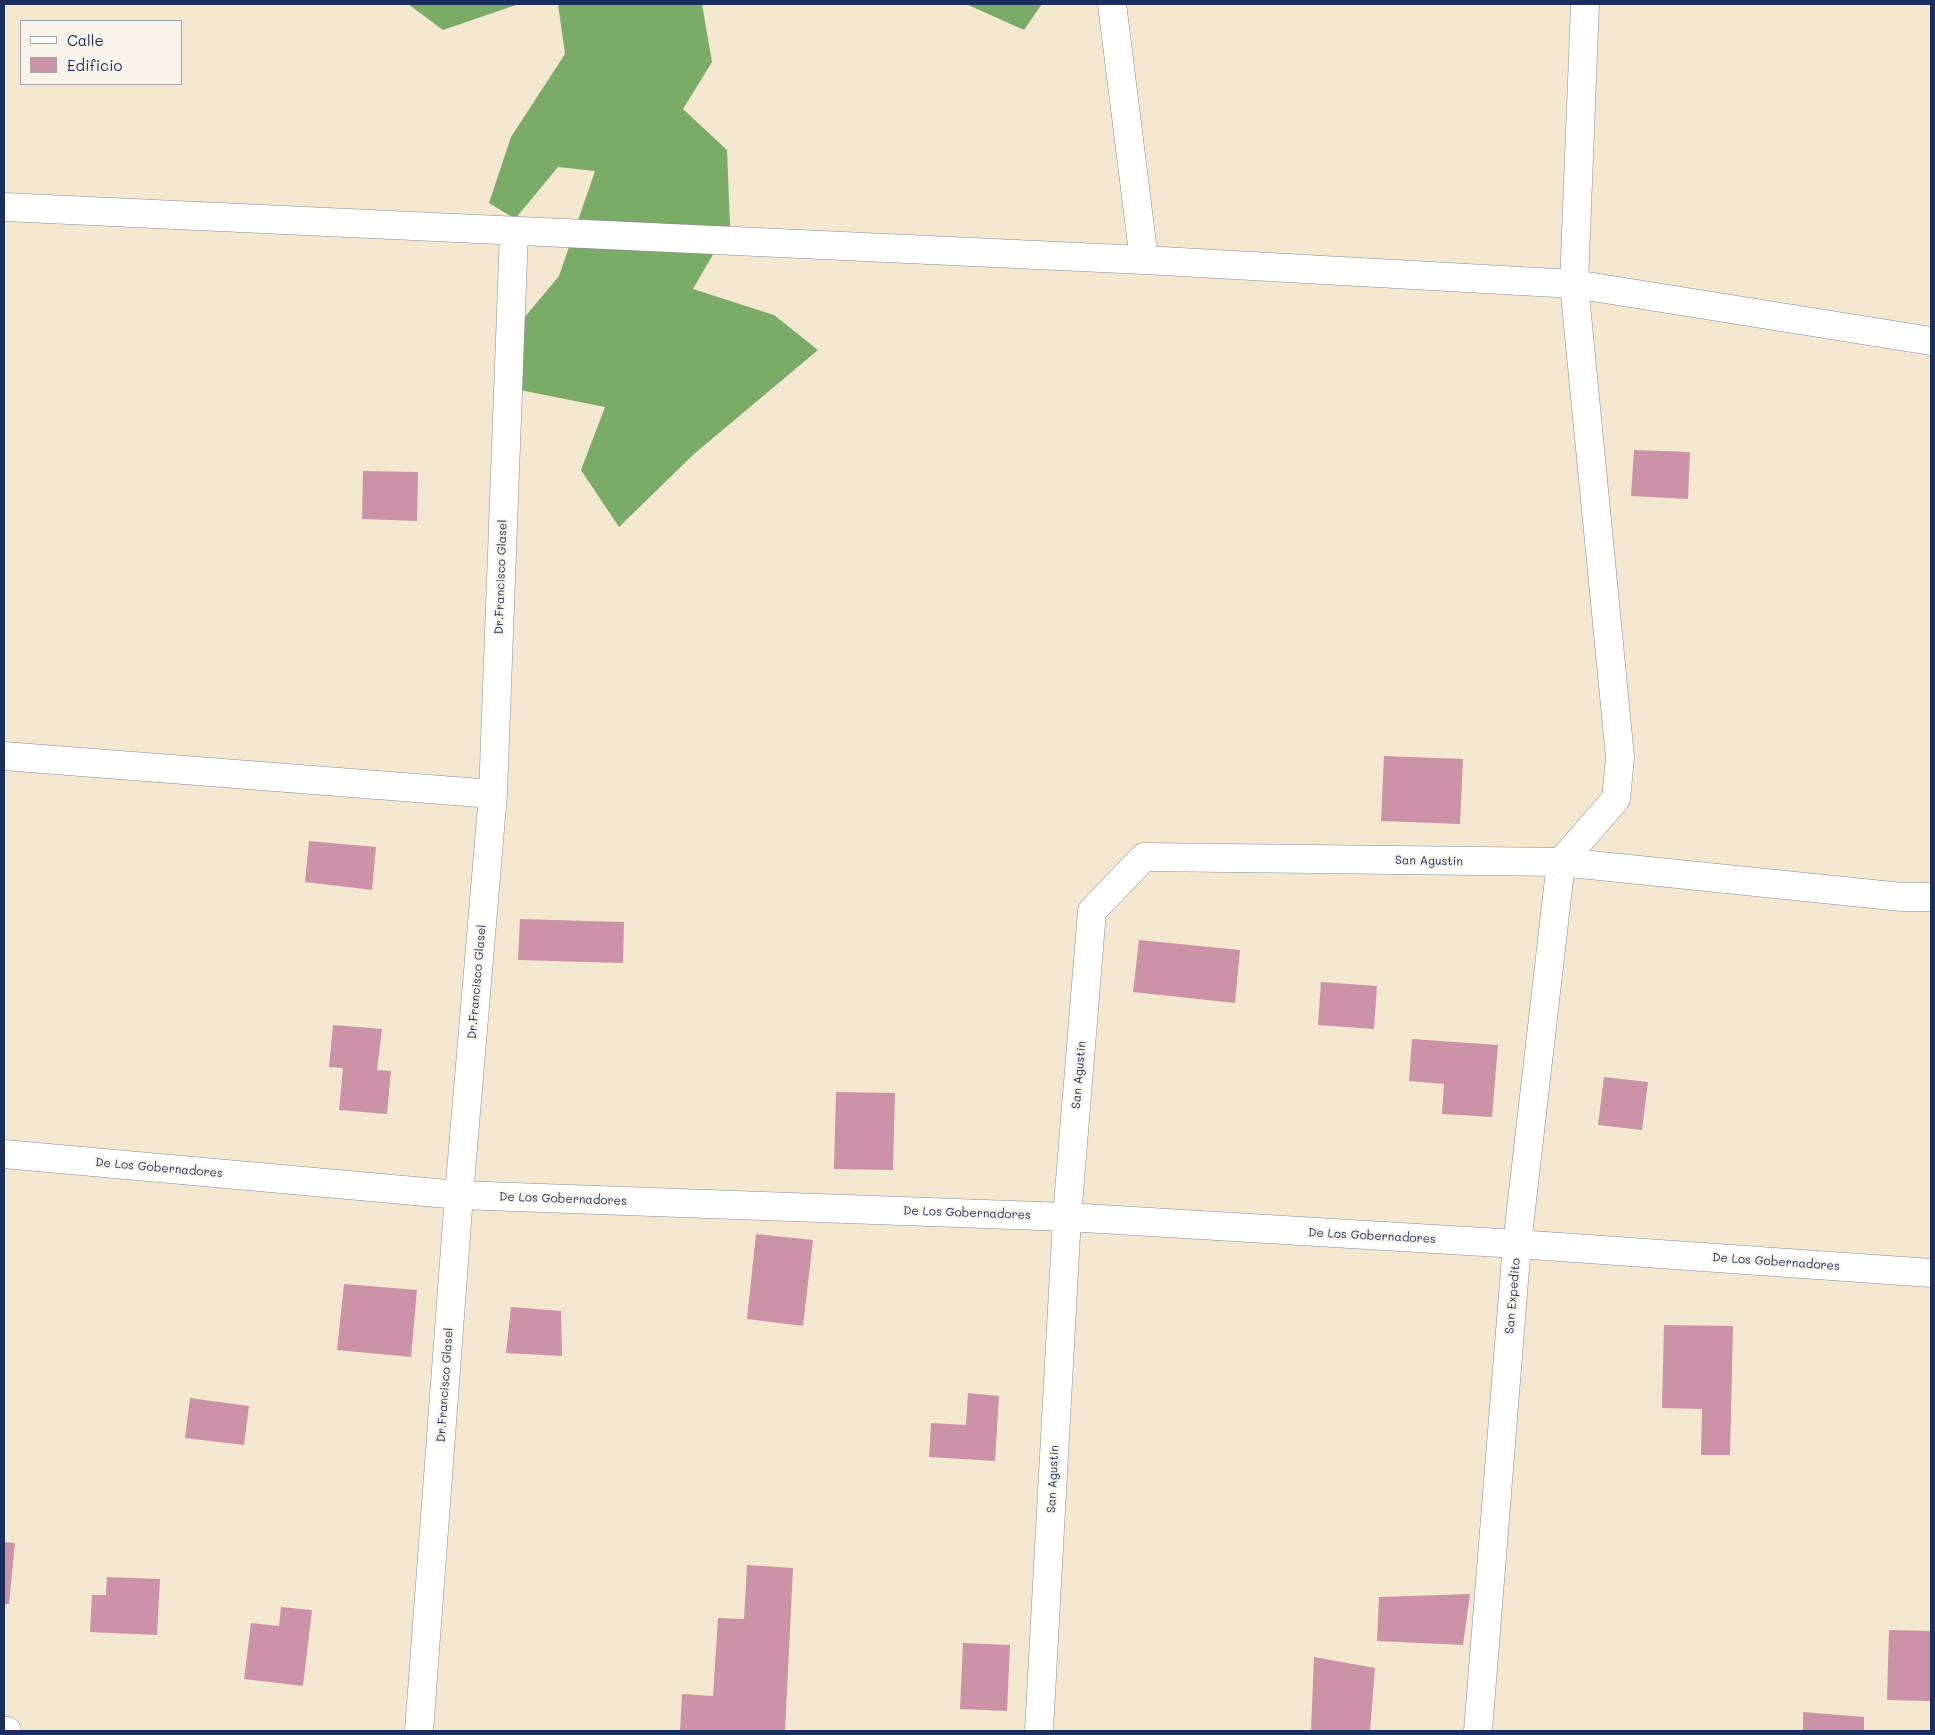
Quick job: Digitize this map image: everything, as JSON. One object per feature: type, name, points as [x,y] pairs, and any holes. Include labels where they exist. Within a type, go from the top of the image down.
[{"type":"street","points":[[1112,4],[1144,260]]},
{"type":"street","points":[[1561,862],[1616,799],[1620,757],[1574,284],[1586,4]]},
{"type":"street","points":[[4,207],[1144,260],[1574,284],[1931,340]]},
{"type":"street","name":"Dr.Francisco Glasel","points":[[419,1731],[459,1195],[493,794],[514,231]]},
{"type":"street","points":[[4,756],[493,794]]},
{"type":"street","name":"San Agustin","points":[[1038,1731],[1067,1217],[1092,911],[1144,857],[1561,862],[1902,897],[1931,897]]},
{"type":"street","name":"San Expedito","points":[[1478,1731],[1517,1244],[1561,862]]},
{"type":"street","name":"De Los Gobernadores","points":[[4,1154],[459,1195],[1067,1217],[1517,1244],[1931,1273]]},
{"type":"green space","points":[[408,4],[519,4],[443,30]]},
{"type":"green space","points":[[558,4],[702,4],[712,62],[683,109],[727,150],[730,225],[693,289],[774,315],[818,350],[694,454],[619,527],[581,470],[605,407],[520,390],[514,330],[559,276],[595,171],[558,167],[515,219],[489,203],[511,137],[565,54]]},
{"type":"green space","points":[[966,4],[1042,4],[1024,30]]},
{"type":"building","points":[[1634,450],[1690,452],[1688,499],[1631,496]]},
{"type":"building","points":[[363,471],[418,472],[417,521],[362,519]]},
{"type":"building","points":[[1384,756],[1463,759],[1460,824],[1381,821]]},
{"type":"building","points":[[309,841],[376,847],[372,890],[305,882]]},
{"type":"building","points":[[520,919],[624,922],[623,963],[518,960]]},
{"type":"building","points":[[1139,940],[1240,950],[1235,1003],[1133,992]]},
{"type":"building","points":[[1321,982],[1377,986],[1374,1029],[1318,1025]]},
{"type":"building","points":[[333,1025],[382,1029],[377,1070],[391,1071],[387,1114],[339,1110],[343,1068],[329,1067]]},
{"type":"building","points":[[1412,1039],[1498,1045],[1492,1117],[1442,1114],[1444,1084],[1409,1081]]},
{"type":"building","points":[[1604,1077],[1648,1082],[1642,1130],[1598,1125]]},
{"type":"building","points":[[836,1092],[895,1093],[893,1170],[834,1169]]},
{"type":"building","points":[[756,1234],[813,1240],[803,1326],[747,1319]]},
{"type":"building","points":[[344,1284],[417,1290],[411,1357],[337,1350]]},
{"type":"building","points":[[511,1307],[561,1311],[562,1356],[506,1353]]},
{"type":"building","points":[[1664,1325],[1733,1326],[1730,1455],[1701,1455],[1702,1409],[1662,1408]]},
{"type":"building","points":[[968,1393],[999,1396],[995,1461],[929,1457],[931,1423],[966,1425]]},
{"type":"building","points":[[190,1398],[249,1406],[244,1445],[185,1438]]},
{"type":"building","points":[[4,1542],[15,1543],[9,1604],[4,1604]]},
{"type":"building","points":[[747,1565],[793,1568],[785,1731],[680,1731],[682,1694],[713,1696],[718,1618],[744,1619]]},
{"type":"building","points":[[107,1577],[160,1579],[157,1635],[90,1632],[92,1595],[106,1595]]},
{"type":"building","points":[[1470,1594],[1463,1645],[1377,1641],[1379,1597]]},
{"type":"building","points":[[281,1607],[312,1610],[303,1686],[244,1679],[251,1623],[279,1626]]},
{"type":"building","points":[[1889,1630],[1931,1631],[1931,1701],[1887,1700]]},
{"type":"building","points":[[963,1643],[1010,1645],[1007,1711],[960,1709]]},
{"type":"building","points":[[1314,1657],[1375,1668],[1370,1731],[1311,1731]]},
{"type":"building","points":[[1803,1712],[1864,1717],[1864,1731],[1803,1731]]}]
